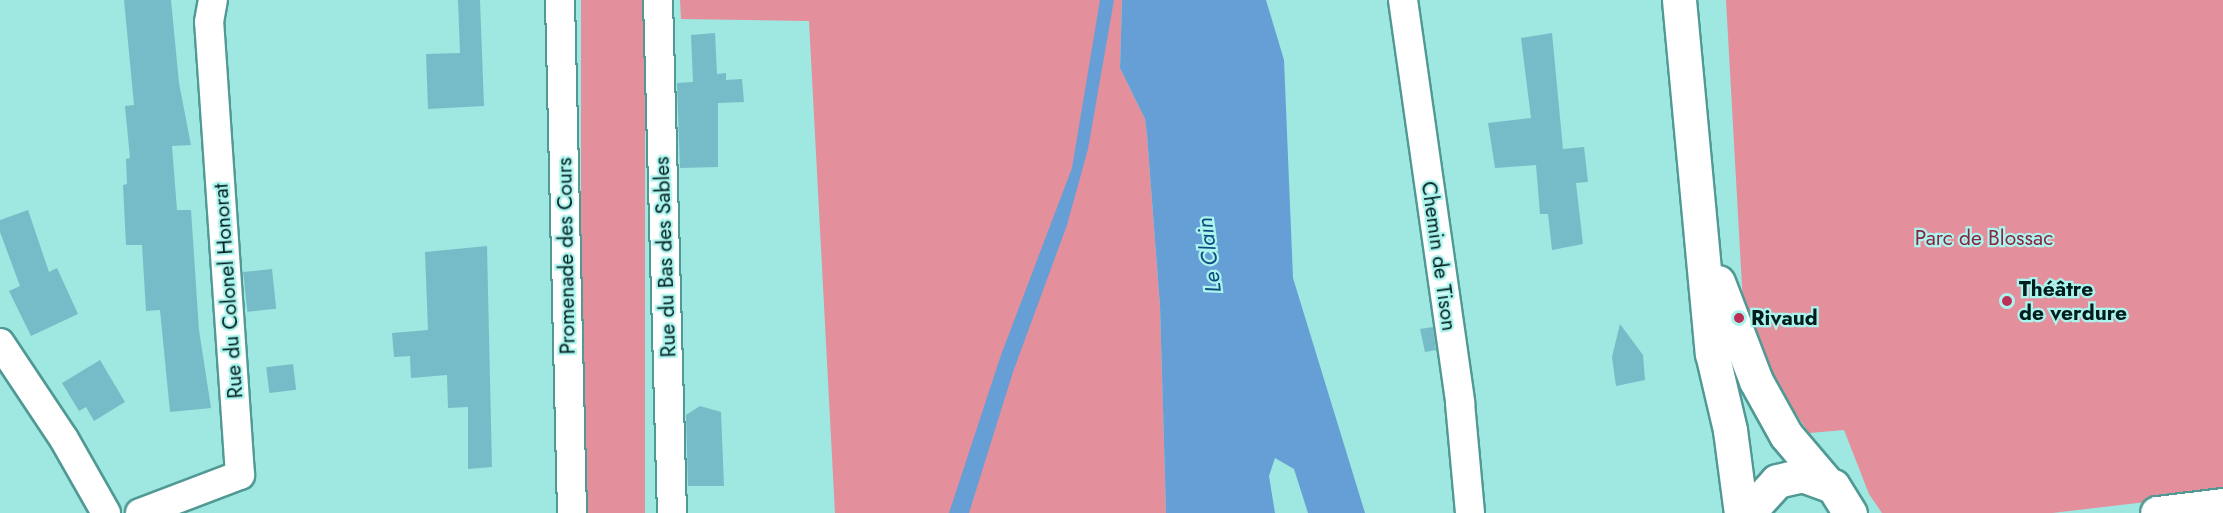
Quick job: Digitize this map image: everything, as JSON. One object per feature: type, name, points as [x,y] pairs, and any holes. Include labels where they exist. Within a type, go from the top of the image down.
[{"type":"main road","points":[[1679,0],[1701,211],[1712,353],[1730,430],[1741,513]]},
{"type":"main road","points":[[1701,211],[1724,304],[1756,381],[1779,424],[1826,482],[1839,492],[1850,513]]},
{"type":"main road","points":[[1748,513],[1764,492],[1785,478],[1810,476],[1826,482]]},
{"type":"main road","points":[[2157,513],[2223,505]]},
{"type":"street","name":"Rue du Colonel Honorat","points":[[140,513],[240,475],[209,21],[213,0]]},
{"type":"street","name":"Promenade des Cours","points":[[560,0],[572,513]]},
{"type":"street","name":"Rue du Bas des Sables","points":[[658,0],[672,513]]},
{"type":"street","name":"Chemin de Tison","points":[[1402,0],[1460,403],[1470,513]]},
{"type":"street","points":[[0,343],[64,439],[106,513]]},
{"type":"green space","points":[[581,0],[645,0],[645,513],[581,513]]},
{"type":"green space","points":[[680,0],[1122,0],[1120,68],[1145,119],[1147,135],[1160,306],[1166,513],[835,513],[809,21],[681,19]]},
{"type":"green space","name":"Parc de Blossac","points":[[1726,0],[2223,0],[2223,493],[2052,513],[1882,513],[1869,494],[1844,430],[1809,433],[1783,395],[1743,304]]},
{"type":"water","points":[[1100,0],[1114,0],[1088,149],[1067,225],[1013,372],[969,513],[949,513],[1001,355],[1072,168]]},
{"type":"water","name":"Le Clain","points":[[1122,0],[1266,0],[1284,60],[1293,278],[1365,513],[1308,513],[1294,469],[1275,458],[1269,476],[1275,513],[1166,513],[1160,306],[1147,135],[1145,119],[1120,68]]},
{"type":"building","points":[[124,0],[171,0],[179,83],[191,145],[172,146],[177,210],[191,210],[199,330],[211,408],[170,412],[160,310],[146,311],[142,245],[126,245],[123,185],[127,184],[126,159],[130,158],[125,106],[134,105]]},
{"type":"building","points":[[458,0],[480,0],[484,106],[428,109],[426,54],[460,53]]},
{"type":"building","points":[[715,33],[717,74],[726,73],[726,80],[742,79],[744,102],[718,103],[718,167],[680,168],[677,83],[693,82],[691,35]]},
{"type":"building","points":[[1552,33],[1563,149],[1584,147],[1588,182],[1576,183],[1583,244],[1552,250],[1548,214],[1540,214],[1536,165],[1495,168],[1488,123],[1531,118],[1521,38]]},
{"type":"building","points":[[28,210],[49,272],[57,268],[78,314],[31,336],[9,291],[20,286],[0,232],[0,220]]},
{"type":"building","points":[[487,246],[492,467],[468,469],[468,407],[448,408],[447,375],[411,378],[410,356],[394,357],[392,333],[428,330],[425,252]]},
{"type":"building","points":[[272,269],[276,309],[247,312],[243,272]]},
{"type":"building","points":[[1620,324],[1643,355],[1645,380],[1616,386],[1612,357]]},
{"type":"building","points":[[1433,327],[1436,350],[1425,352],[1420,329]]},
{"type":"building","points":[[100,360],[125,402],[94,421],[86,407],[79,411],[62,383]]},
{"type":"building","points":[[293,364],[296,390],[269,393],[266,367]]},
{"type":"building","points":[[700,406],[721,412],[724,486],[688,486],[686,415]]},
{"type":"place","name":"Théâtre de verdure","points":[[2007,301]]},
{"type":"place","name":"Rivaud","points":[[1739,318]]}]
